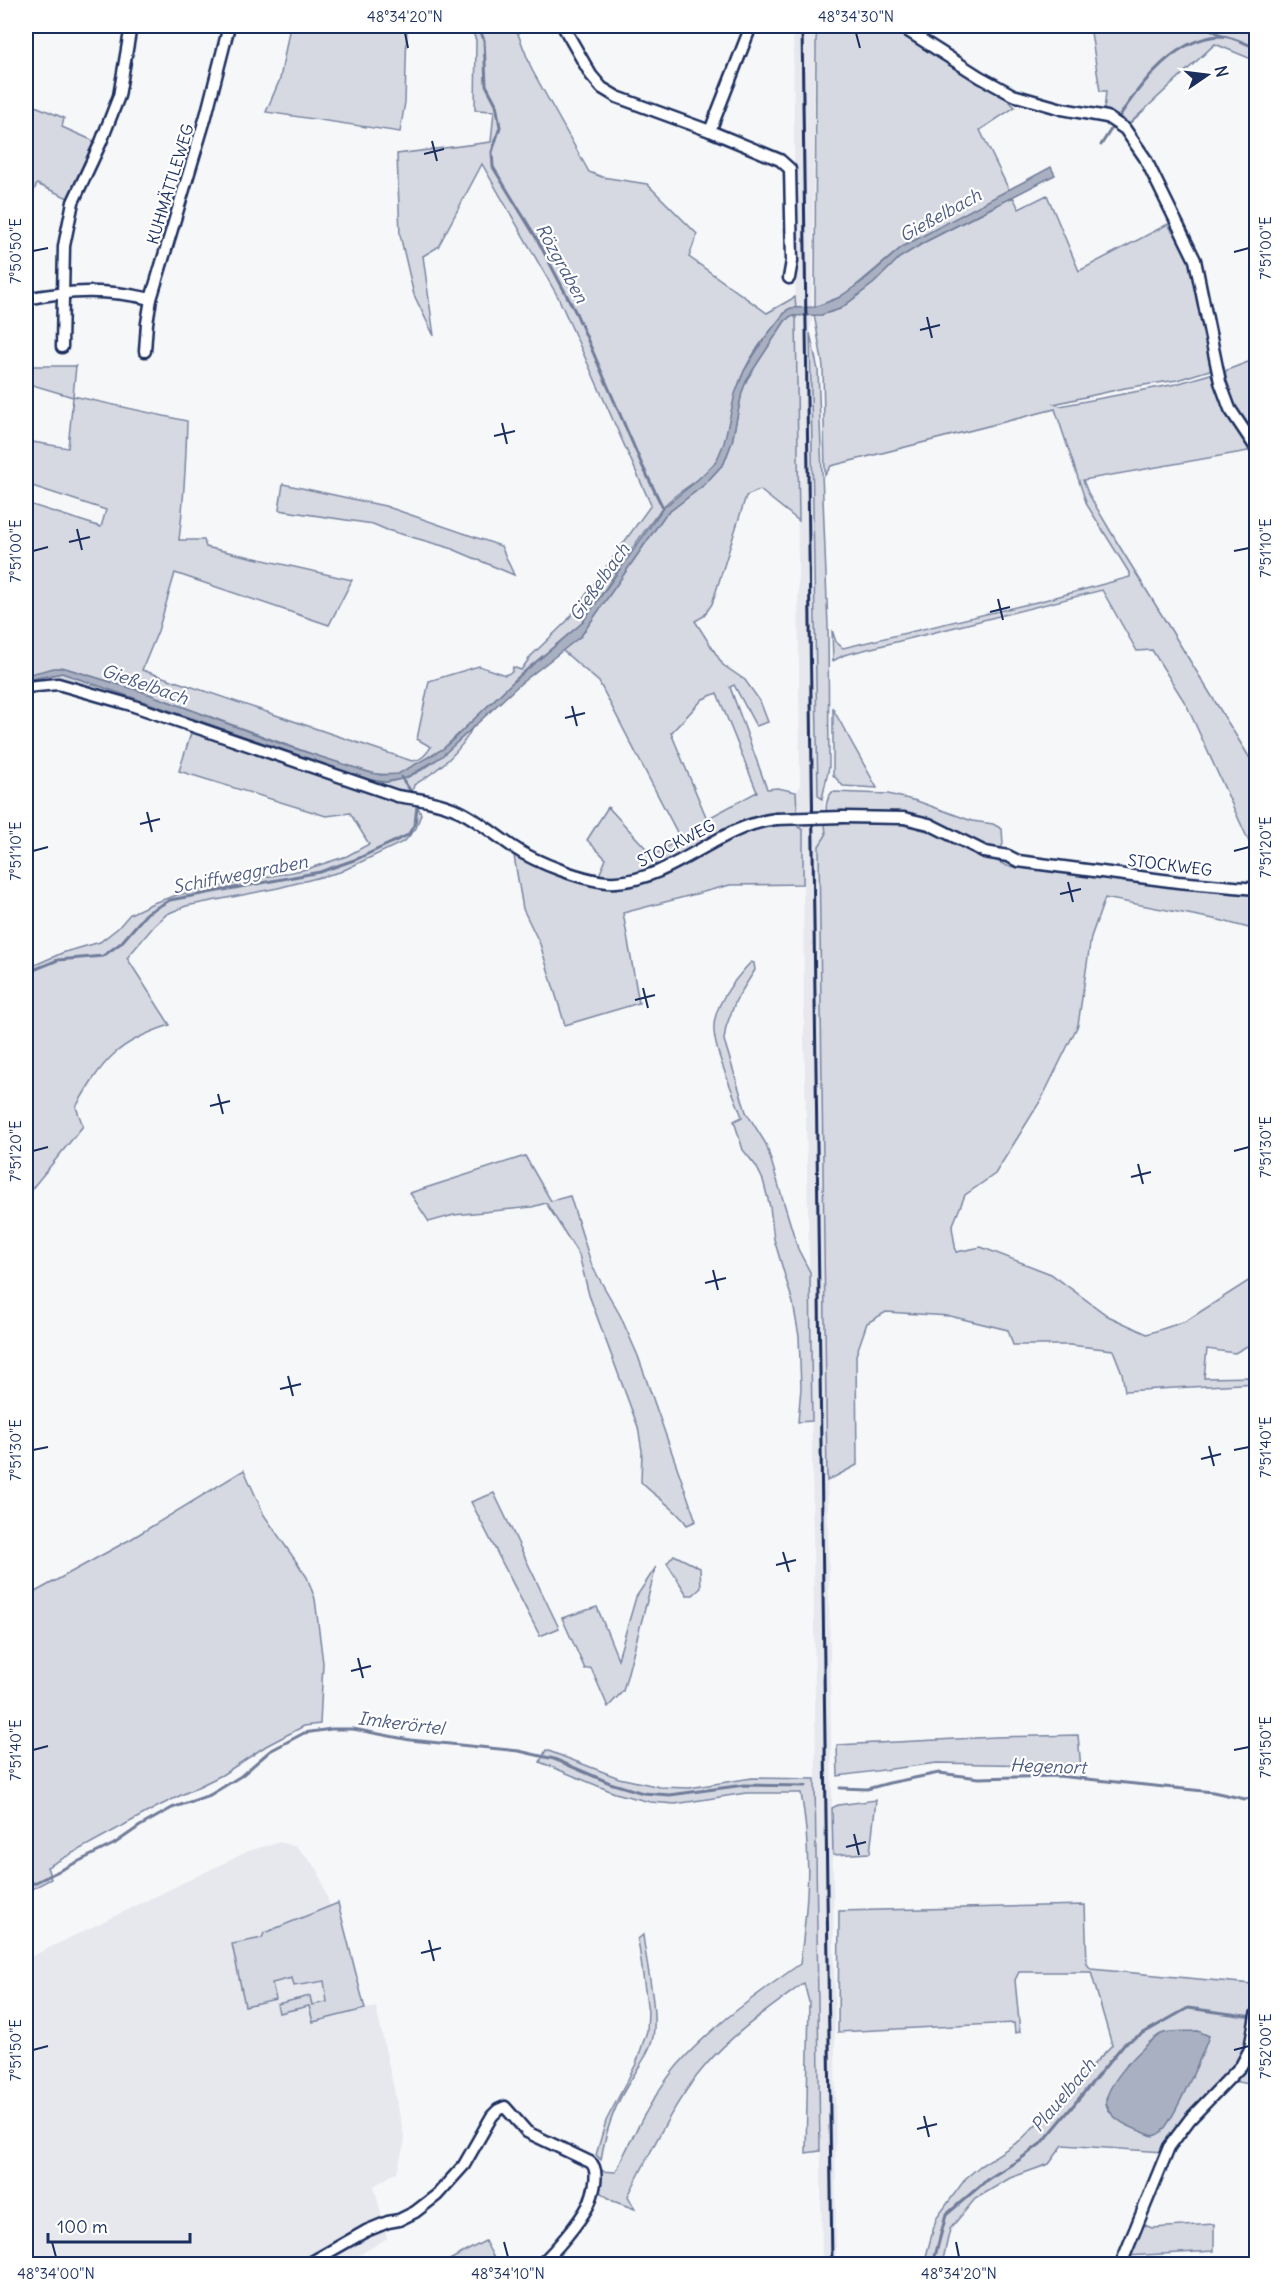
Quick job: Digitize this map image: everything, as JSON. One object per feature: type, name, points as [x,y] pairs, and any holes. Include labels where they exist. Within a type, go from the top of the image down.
[{"type":"street","points":[[62,347],[64,246],[73,201],[101,142],[119,96],[131,26]]},
{"type":"street","name":"KUHMÄTTLEWEG","points":[[145,351],[151,299],[206,116],[229,26]]},
{"type":"street","points":[[563,26],[591,75],[602,88],[618,97],[780,159],[790,169],[792,261],[789,278]]},
{"type":"street","points":[[710,131],[751,26]]},
{"type":"street","points":[[900,26],[1013,95],[1062,109],[1107,117],[1125,129],[1145,158],[1195,260],[1220,382],[1230,409],[1257,448]]},
{"type":"street","points":[[26,299],[64,291],[120,292],[151,299]]},
{"type":"street","name":"STOCKWEG","points":[[26,687],[58,684],[128,704],[397,796],[433,802],[459,811],[516,849],[541,862],[580,876],[614,882],[645,878],[741,827],[776,819],[843,817],[904,818],[929,824],[985,852],[1008,856],[1018,861],[1178,882],[1257,889]]},
{"type":"street","points":[[1121,2265],[1169,2147],[1190,2119],[1240,2066],[1250,2049],[1256,2020]]},
{"type":"street","points":[[308,2265],[372,2228],[399,2220],[415,2212],[437,2195],[464,2165],[492,2116],[505,2107],[527,2132],[594,2165],[594,2185],[588,2206],[541,2265]]},
{"type":"shaded area","points":[[290,26],[407,26],[405,102],[400,132],[266,112],[280,79]]},
{"type":"shaded area","points":[[470,26],[515,26],[532,70],[589,172],[602,177],[647,184],[697,234],[689,257],[767,313],[795,297],[796,309],[787,310],[746,366],[735,396],[724,444],[716,461],[711,468],[664,506],[653,519],[582,623],[522,673],[443,749],[398,775],[375,774],[320,757],[143,692],[62,667],[26,675],[28,531],[26,530],[26,503],[101,527],[106,510],[26,484],[26,441],[68,448],[73,397],[26,383],[26,366],[76,366],[73,396],[187,421],[185,481],[179,540],[204,540],[206,547],[352,580],[329,625],[175,573],[158,631],[142,670],[412,761],[421,758],[431,747],[417,739],[429,681],[479,666],[505,675],[512,672],[513,667],[521,670],[531,656],[567,621],[651,505],[558,297],[482,164],[438,247],[423,256],[434,336],[414,295],[400,235],[397,154],[491,142],[494,111],[475,110],[476,40]]},
{"type":"shaded area","points":[[793,26],[815,26],[812,322],[810,329],[818,795],[824,801],[826,835],[819,846],[835,2027],[836,2264],[822,2264],[803,830],[798,828],[796,792],[800,787]]},
{"type":"shaded area","points":[[819,26],[894,28],[929,45],[1004,96],[1015,107],[980,130],[1009,190],[902,247],[847,293],[815,307],[816,38]]},
{"type":"shaded area","points":[[1090,26],[1243,26],[1256,29],[1256,61],[1215,44],[1129,124],[1104,111],[1106,91],[1100,91]]},
{"type":"shaded area","points":[[28,103],[64,118],[62,127],[94,141],[68,198],[37,184],[26,207],[26,106]]},
{"type":"shaded area","points":[[1047,195],[1079,271],[1168,224],[1172,231],[1176,227],[1191,258],[1213,369],[1177,380],[1125,388],[1054,404],[1060,406],[1176,384],[1214,373],[1254,450],[1083,480],[1088,493],[1118,544],[1256,768],[1256,857],[1187,706],[1152,650],[1137,651],[1102,590],[844,655],[833,661],[832,630],[836,642],[843,648],[1041,601],[1130,577],[1087,505],[1055,409],[831,466],[825,475],[823,366],[814,314],[821,315],[840,309],[874,283],[899,258],[925,242],[1013,197],[1019,209]]},
{"type":"shaded area","points":[[791,316],[796,317],[799,521],[760,490],[746,496],[712,604],[704,616],[695,621],[723,665],[745,680],[760,701],[768,722],[756,726],[734,685],[730,687],[767,789],[778,788],[796,792],[798,827],[803,830],[803,884],[730,885],[623,913],[639,1003],[565,1025],[540,944],[523,909],[513,850],[596,882],[606,859],[587,840],[608,807],[653,856],[680,838],[599,682],[562,650],[581,636],[665,515],[704,485],[724,463],[732,442],[742,392],[747,379],[785,321]],"holes":[[[717,693],[757,792],[707,819],[671,733],[703,699]]]},
{"type":"shaded area","points":[[810,333],[818,370],[828,627],[829,767],[822,799],[818,795]]},
{"type":"shaded area","points":[[1256,359],[1256,425],[1244,427],[1233,409],[1223,375],[1227,370]]},
{"type":"shaded area","points":[[283,484],[385,506],[501,546],[514,575],[450,548],[373,524],[279,510]]},
{"type":"shaded area","points":[[62,673],[379,782],[393,781],[419,772],[442,756],[472,728],[462,745],[448,760],[414,785],[412,793],[421,814],[416,828],[405,841],[340,872],[278,888],[186,906],[167,914],[154,926],[127,958],[170,1025],[137,1038],[113,1055],[104,1065],[76,1107],[83,1126],[26,1196],[26,969],[62,953],[100,942],[118,928],[130,914],[153,903],[177,895],[307,869],[347,856],[369,844],[350,813],[326,816],[179,771],[194,724],[82,684],[57,678],[26,683],[26,680]]},
{"type":"shaded area","points":[[833,709],[877,788],[843,786],[833,775]]},
{"type":"shaded area","points":[[832,792],[888,794],[917,801],[972,821],[993,824],[1002,829],[1003,844],[999,851],[944,827],[827,815],[826,803]]},
{"type":"shaded area","points":[[892,822],[943,835],[1007,866],[1188,889],[1256,894],[1256,930],[1219,920],[1105,898],[1091,937],[1078,1025],[1041,1100],[995,1174],[965,1195],[952,1227],[956,1252],[981,1247],[1051,1274],[1108,1316],[1147,1334],[1186,1321],[1256,1276],[1256,1341],[1235,1353],[1207,1349],[1204,1378],[1256,1377],[1256,1383],[1125,1391],[1122,1373],[1113,1350],[1070,1345],[1013,1345],[1008,1330],[950,1316],[886,1312],[867,1323],[856,1355],[857,1465],[827,1481],[819,846],[826,835],[825,823]]},
{"type":"shaded area","points":[[751,962],[754,963],[755,970],[736,1000],[726,1027],[724,1040],[746,1112],[766,1144],[798,1249],[810,1272],[812,1421],[798,1422],[801,1388],[799,1336],[793,1303],[774,1239],[770,1207],[763,1180],[756,1166],[743,1150],[734,1121],[742,1117],[715,1040],[714,1022],[721,1003]]},
{"type":"shaded area","points":[[525,1156],[551,1201],[570,1196],[592,1266],[620,1315],[638,1356],[696,1521],[687,1525],[641,1482],[642,1451],[638,1427],[589,1295],[579,1255],[546,1203],[532,1207],[454,1215],[429,1222],[410,1193]]},
{"type":"shaded area","points":[[244,1470],[264,1515],[307,1577],[315,1599],[323,1663],[320,1724],[304,1726],[266,1746],[222,1775],[157,1807],[47,1867],[51,1879],[26,1892],[26,1597],[131,1539]]},
{"type":"shaded area","points":[[494,1493],[559,1628],[540,1636],[471,1502]]},
{"type":"shaded area","points":[[674,1555],[700,1568],[701,1588],[693,1595],[687,1595],[667,1563]]},
{"type":"shaded area","points":[[656,1567],[623,1691],[608,1707],[591,1668],[585,1669],[562,1618],[597,1607],[618,1659],[636,1597]]},
{"type":"shaded area","points":[[1078,1735],[1081,1769],[1035,1765],[937,1763],[838,1776],[837,1745]]},
{"type":"shaded area","points":[[546,1750],[619,1778],[660,1787],[689,1788],[752,1778],[815,1779],[820,2151],[806,2153],[809,2002],[804,1983],[740,2032],[716,2054],[693,2081],[663,2129],[628,2196],[635,2209],[613,2201],[597,2190],[600,2171],[616,2172],[638,2127],[674,2069],[726,2019],[800,1964],[808,1879],[807,1837],[801,1793],[746,1793],[675,1804],[650,1802],[615,1793],[540,1762]]},
{"type":"shaded area","points":[[876,1800],[870,1853],[833,1855],[832,1808],[838,1805]]},
{"type":"shaded area","points":[[280,1842],[297,1847],[318,1870],[330,1906],[338,1903],[365,2009],[376,2007],[405,2140],[397,2172],[374,2186],[387,2238],[345,2264],[26,2264],[26,1959],[251,1850]]},
{"type":"shaded area","points":[[338,1903],[365,2009],[313,2022],[309,2006],[279,2013],[277,2004],[310,1996],[312,2005],[327,2002],[324,1981],[294,1986],[292,1978],[272,1983],[276,1999],[245,2006],[232,1944],[262,1938],[264,1933]]},
{"type":"shaded area","points":[[1085,1905],[1087,1964],[1091,1969],[1252,1984],[1256,1996],[1251,2032],[1241,2061],[1164,2152],[1063,2145],[1049,2164],[1010,2178],[975,2199],[950,2229],[942,2264],[924,2264],[936,2219],[966,2178],[980,2166],[1021,2140],[1112,2045],[1091,1972],[1019,1972],[1015,1980],[1020,2032],[1015,2033],[1014,2023],[838,2032],[839,1911]],"holes":[[[1198,2031],[1203,2053],[1195,2068],[1111,2113],[1106,2105],[1106,2098],[1128,2063],[1172,2032]]]},
{"type":"shaded area","points":[[643,1935],[653,2000],[653,2037],[614,2113],[607,2131],[601,2160],[596,2155],[606,2121],[636,2064],[647,2031],[648,2012],[638,1939]]},
{"type":"shaded area","points":[[1252,2052],[1256,2052],[1256,2085],[1232,2081]]},
{"type":"shaded area","points":[[1140,2223],[1152,2228],[1214,2224],[1214,2251],[1127,2256]]},
{"type":"shaded area","points":[[485,2241],[497,2264],[442,2264]]},
{"type":"water","points":[[1051,167],[1055,175],[925,242],[899,258],[874,283],[840,309],[821,315],[791,316],[785,321],[747,379],[742,392],[732,442],[724,463],[704,485],[665,515],[581,636],[520,684],[441,757],[406,778],[386,782],[370,780],[62,673],[26,680],[26,675],[54,668],[65,668],[143,692],[287,746],[368,772],[381,775],[398,774],[443,749],[514,681],[582,623],[663,508],[716,462],[724,443],[735,394],[744,371],[764,339],[787,310],[815,307],[838,298],[863,281],[902,247]]},
{"type":"water","points":[[1198,2031],[1209,2036],[1180,2102],[1161,2132],[1153,2136],[1127,2125],[1110,2112],[1107,2098],[1110,2089],[1145,2046],[1161,2034]]},
{"type":"waterway","name":"Rözgraben","points":[[478,26],[484,40],[486,85],[496,104],[500,127],[492,152],[493,167],[537,239],[576,313],[663,508]]},
{"type":"waterway","name":"Rözgraben","points":[[1205,26],[1221,35]]},
{"type":"waterway","name":"Gießelbach","points":[[1101,145],[1150,76],[1182,48],[1201,40],[1221,36],[1256,48]]},
{"type":"waterway","points":[[401,777],[412,793]]},
{"type":"waterway","name":"Schiffweggraben","points":[[26,973],[58,960],[103,956],[121,943],[147,913],[170,900],[320,872],[357,859],[408,835],[415,824],[417,806]]},
{"type":"waterway","name":"Imkerörtel","points":[[26,1887],[114,1844],[172,1808],[210,1795],[241,1776],[270,1751],[304,1733],[331,1729],[353,1729],[410,1740],[519,1751],[554,1759],[610,1783],[643,1793],[670,1795],[744,1785],[806,1786]]},
{"type":"waterway","name":"Hegenort","points":[[840,1788],[867,1789],[939,1773],[979,1778],[1058,1776],[1213,1792],[1245,1799],[1256,1797]]},
{"type":"waterway","name":"Plauelbach","points":[[933,2264],[946,2215],[988,2179],[1043,2142],[1124,2044],[1188,2008],[1253,2017]]},
{"type":"railway","points":[[802,26],[832,2264]]}]
